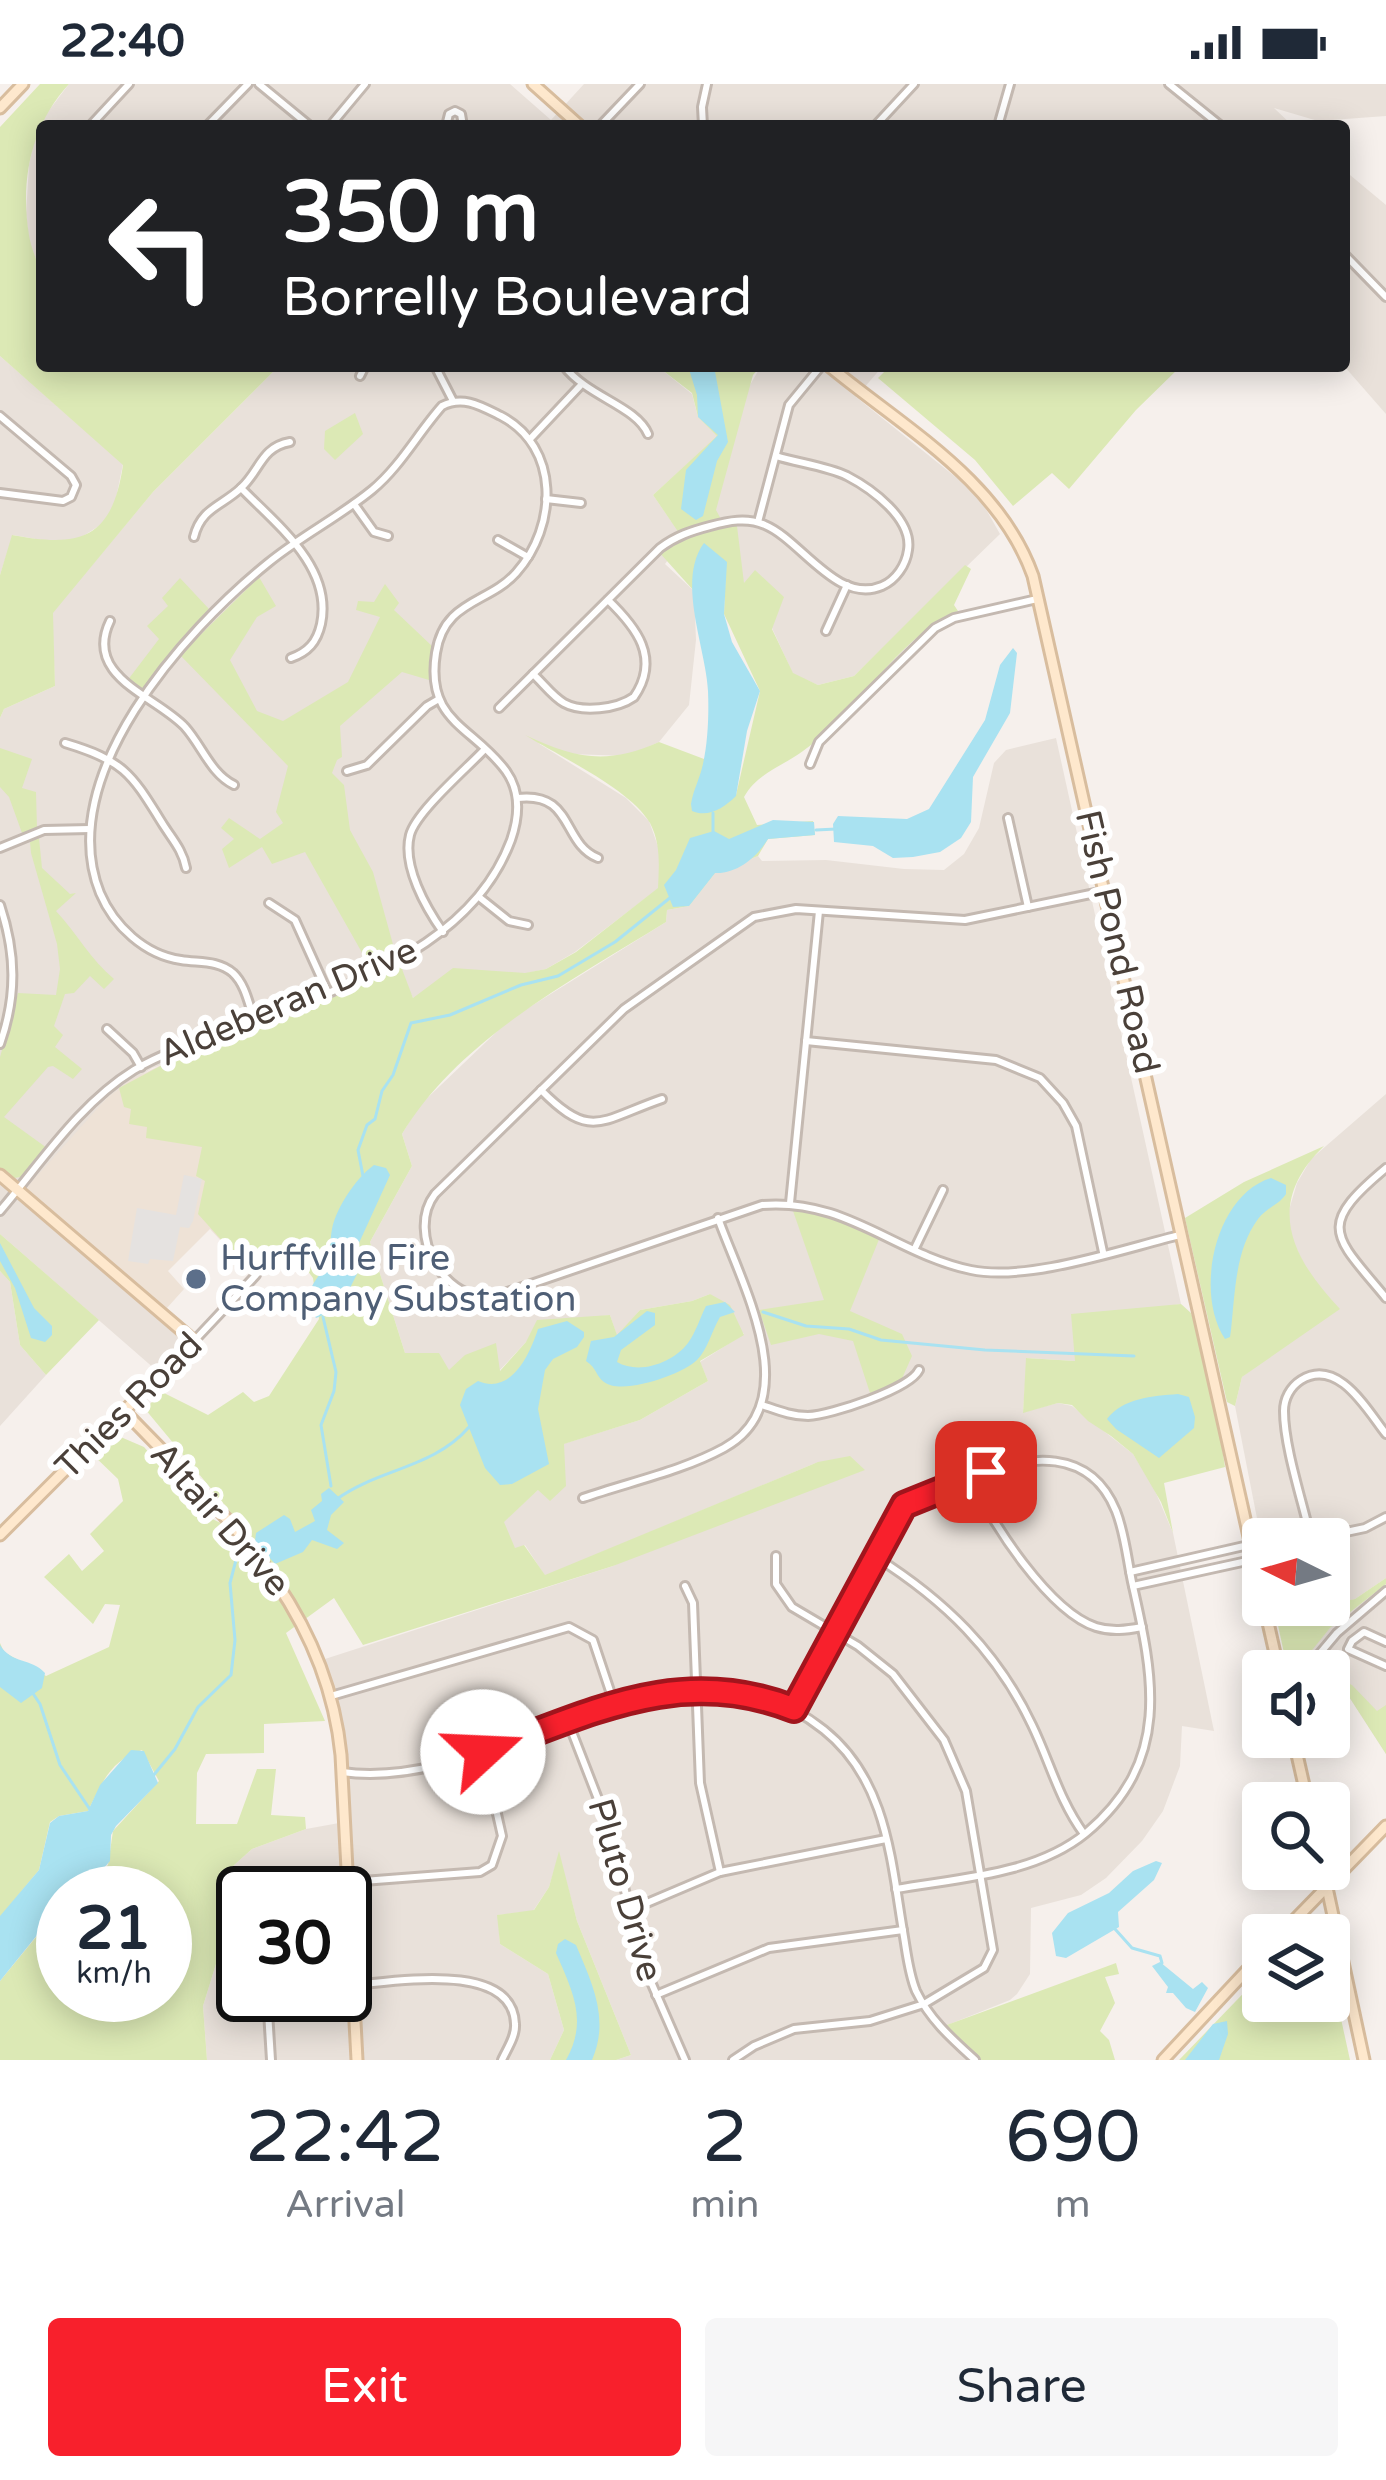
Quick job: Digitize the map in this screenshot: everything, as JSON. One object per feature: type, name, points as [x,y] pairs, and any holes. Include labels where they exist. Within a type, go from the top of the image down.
[{"type":"street","points":[[0,108],[22,84]]},
{"type":"street","points":[[96,120],[129,84]]},
{"type":"street","points":[[213,120],[248,84]]},
{"type":"street","points":[[259,84],[303,120]]},
{"type":"street","points":[[334,120],[364,84]]},
{"type":"street","points":[[533,84],[573,120]]},
{"type":"street","points":[[606,120],[640,84]]},
{"type":"street","points":[[704,120],[707,84]]},
{"type":"street","points":[[881,120],[914,84]]},
{"type":"street","points":[[1000,120],[1010,84]]},
{"type":"street","points":[[1169,84],[1214,120]]},
{"type":"street","points":[[1350,260],[1386,297]]},
{"type":"street","points":[[360,376],[362,372]]},
{"type":"street","points":[[438,372],[453,401]]},
{"type":"street","points":[[569,372],[580,386],[638,418],[648,434]]},
{"type":"street","points":[[758,522],[791,399],[819,372]]},
{"type":"street","name":"Fish Pond Road","points":[[833,372],[982,490],[1016,537],[1040,598],[1250,1518]]},
{"type":"street","points":[[531,438],[580,386]]},
{"type":"street","points":[[255,1022],[242,985],[226,968],[165,957],[122,927],[106,905],[94,875],[90,829],[95,797],[109,761],[173,656],[293,543],[354,504],[387,476],[437,411],[453,401],[468,401],[499,415],[531,438],[544,464],[546,499],[528,557],[505,584],[464,605],[447,625],[435,664],[439,699],[452,721],[507,772],[517,798],[552,804],[565,816],[584,850],[598,858]]},
{"type":"street","points":[[0,416],[76,485],[71,497],[63,501],[0,493]]},
{"type":"street","points":[[194,537],[203,514],[242,488],[267,452],[290,442]]},
{"type":"street","points":[[499,708],[677,536],[728,521],[758,522],[848,585],[877,587],[901,569],[909,542],[901,520],[846,476],[776,456]]},
{"type":"street","points":[[242,488],[315,574],[322,615],[312,645],[291,658]]},
{"type":"street","points":[[546,499],[581,502]]},
{"type":"street","points":[[354,504],[374,532],[388,536]]},
{"type":"street","points":[[497,540],[528,557]]},
{"type":"street","points":[[826,632],[848,585]]},
{"type":"street","points":[[810,764],[819,742],[935,628],[954,618],[1040,598]]},
{"type":"street","points":[[533,674],[571,706],[615,706],[634,698],[643,677],[642,640],[608,600]]},
{"type":"street","points":[[110,621],[105,633],[107,658],[121,679],[182,724],[218,773],[234,785]]},
{"type":"street","points":[[347,771],[367,765],[439,699]]},
{"type":"street","points":[[65,743],[128,772],[182,853],[186,868]]},
{"type":"street","points":[[443,932],[422,899],[410,835],[484,750]]},
{"type":"street","name":"Aldeberan Drive","points":[[0,1210],[90,1106],[141,1067],[328,992],[443,932],[479,898],[509,845],[517,821],[517,798]]},
{"type":"street","points":[[1007,818],[1028,908]]},
{"type":"street","points":[[0,848],[51,829],[90,829]]},
{"type":"street","points":[[1105,890],[952,921],[778,910],[740,925],[624,1009],[439,1190],[426,1208],[424,1236],[448,1280],[458,1290],[479,1298],[752,1207],[790,1203],[847,1216],[962,1267],[1002,1273],[1183,1235]]},
{"type":"street","points":[[479,898],[509,921],[528,925]]},
{"type":"street","points":[[269,903],[295,920],[328,992]]},
{"type":"street","points":[[0,905],[14,962],[10,1012],[0,1044]]},
{"type":"street","points":[[790,1203],[819,911]]},
{"type":"street","points":[[106,1029],[128,1047],[141,1067]]},
{"type":"street","points":[[806,1041],[996,1060],[1040,1078],[1064,1103],[1076,1126],[1104,1253]]},
{"type":"street","points":[[542,1090],[569,1117],[586,1123],[662,1099]]},
{"type":"street","points":[[1386,1168],[1348,1201],[1340,1227],[1346,1248],[1386,1298]]},
{"type":"street","points":[[0,1175],[194,1341]]},
{"type":"street","points":[[915,1248],[943,1190]]},
{"type":"street","points":[[583,1498],[721,1449],[746,1431],[762,1405],[767,1376],[764,1352],[718,1218]]},
{"type":"street","name":"Thies Road","points":[[0,1535],[256,1275]]},
{"type":"street","points":[[762,1405],[796,1416],[818,1415],[908,1384],[920,1370]]},
{"type":"street","points":[[1307,1518],[1284,1413],[1292,1388],[1310,1376],[1333,1377],[1386,1434]]},
{"type":"street","name":"Altair Drive","points":[[124,1411],[280,1584],[313,1641],[331,1696],[343,1772],[346,1866]]},
{"type":"street","points":[[794,1709],[904,1505],[1029,1459],[1074,1466],[1099,1485],[1114,1507],[1152,1682],[1146,1743],[1125,1789],[1084,1834],[1044,1857],[896,1889]]},
{"type":"street","points":[[972,1478],[1001,1536],[1071,1610],[1099,1628],[1142,1627]]},
{"type":"street","points":[[1350,1531],[1386,1517]]},
{"type":"street","points":[[1130,1572],[1242,1546]]},
{"type":"street","points":[[1215,1553],[1218,1566]]},
{"type":"street","points":[[733,2060],[794,2029],[870,2021],[924,2004],[989,1963],[993,1944],[966,1791],[935,1725],[893,1674],[788,1602],[776,1584],[776,1556]]},
{"type":"street","points":[[876,1557],[937,1599],[986,1650],[1018,1698],[1059,1794],[1084,1834]]},
{"type":"street","points":[[1133,1586],[1242,1562]]},
{"type":"street","points":[[685,1586],[693,1603],[701,1797],[720,1872]]},
{"type":"street","points":[[1386,1591],[1350,1620],[1386,1642]]},
{"type":"street","points":[[1324,1650],[1345,1626]]},
{"type":"street","points":[[331,1696],[569,1627],[593,1640],[614,1702]]},
{"type":"street","points":[[1364,1632],[1348,1648],[1386,1666]]},
{"type":"street","points":[[343,1772],[382,1774],[483,1752],[614,1702],[698,1691],[740,1692],[794,1709],[831,1736],[859,1768],[878,1802],[912,1978],[939,2027],[975,2060]]},
{"type":"street","name":"Pluto Drive","points":[[567,1719],[610,1828],[636,1945],[685,2060]]},
{"type":"street","points":[[372,1881],[480,1872],[491,1865],[501,1849],[502,1836],[483,1752]]},
{"type":"street","points":[[1350,1862],[1386,1826]]},
{"type":"street","points":[[628,1911],[720,1872],[886,1839]]},
{"type":"street","points":[[1299,1914],[1323,1890]]},
{"type":"street","points":[[1303,1910],[1322,1907],[1331,1914]]},
{"type":"street","points":[[656,1995],[769,1948],[903,1930]]},
{"type":"street","points":[[1163,2060],[1242,1976]]},
{"type":"street","points":[[372,1984],[474,1980],[501,1996],[512,2009],[514,2031],[502,2060]]},
{"type":"street","points":[[1350,1995],[1364,2060]]},
{"type":"street","points":[[269,2022],[271,2060]]},
{"type":"street","name":"Altair Drive","points":[[354,2022],[357,2060]]},
{"type":"shaded area","points":[[69,84],[510,84],[551,120],[44,120]]},
{"type":"shaded area","points":[[584,84],[1386,84],[1386,116],[1315,120],[1274,108],[1287,120],[551,120]]},
{"type":"shaded area","points":[[36,135],[36,259],[26,215]]},
{"type":"shaded area","points":[[1350,175],[1386,205],[1386,414],[1349,372]]},
{"type":"shaded area","points":[[0,356],[123,464],[115,503],[105,522],[77,540],[53,542],[13,535],[0,575]]},
{"type":"shaded area","points":[[273,372],[664,372],[692,394],[698,417],[718,436],[653,495],[671,521],[758,372],[878,372],[856,397],[963,483],[983,504],[1000,534],[854,676],[818,685],[793,674],[772,628],[744,585],[729,530],[679,545],[665,564],[694,591],[696,640],[689,705],[659,742],[628,756],[569,754],[538,743],[626,798],[649,821],[660,852],[659,888],[546,969],[413,998],[399,968],[269,1026],[152,1068],[106,1099],[28,1192],[193,1330],[156,1370],[0,1234],[0,718],[4,709],[55,686],[52,613],[153,492]]},
{"type":"shaded area","points":[[1056,738],[1181,1304],[1168,1306],[1075,1361],[1027,1358],[1023,1412],[1058,1403],[1072,1406],[1133,1454],[1153,1486],[1173,1533],[1214,1731],[1182,1726],[1180,1766],[1163,1811],[1106,1878],[1081,1895],[1031,1908],[1030,1974],[1017,1994],[945,2026],[980,2060],[616,2060],[631,2055],[577,1921],[559,1854],[549,1887],[533,1911],[498,1915],[500,1944],[548,1974],[564,2030],[550,2060],[207,2060],[203,2006],[216,1964],[216,2022],[372,2022],[372,1866],[233,1866],[252,1849],[306,1829],[350,1821],[346,1755],[325,1659],[613,1566],[818,1462],[545,1576],[525,1545],[515,1549],[503,1522],[539,1489],[563,1444],[640,1420],[708,1381],[700,1362],[744,1334],[710,1294],[640,1310],[617,1336],[610,1315],[567,1321],[526,1342],[498,1372],[495,1344],[449,1371],[405,1353],[370,1242],[412,1166],[402,1134],[419,1106],[509,1020],[666,922],[667,910],[689,906],[715,873],[758,856],[762,861],[826,860],[944,870],[964,854],[979,828],[994,763],[1006,750]]},
{"type":"shaded area","points":[[181,1055],[252,1274],[210,1229],[168,1271],[184,1289],[166,1309],[28,1192],[28,1186],[106,1099],[129,1081]]},
{"type":"shaded area","points":[[1386,1094],[1386,1578],[1350,1601],[1350,1518],[1257,1518],[1235,1406],[1242,1377],[1264,1360],[1311,1278],[1289,1234],[1289,1210],[1311,1159]]},
{"type":"shaded area","points":[[184,1175],[202,1179],[193,1221],[189,1228],[180,1227],[173,1261],[128,1261],[137,1208],[176,1215]]},
{"type":"shaded area","points":[[0,1271],[10,1282],[20,1345],[46,1375],[0,1426]]},
{"type":"shaded area","points":[[1386,1584],[1386,1754],[1350,1698],[1350,1650],[1311,1650],[1333,1626],[1350,1626],[1350,1612]]},
{"type":"green space","points":[[40,84],[69,84],[44,120],[36,120],[28,174],[27,215],[36,258],[36,372],[273,372],[153,492],[53,613],[55,686],[4,709],[0,718],[0,575],[12,535],[57,540],[89,533],[111,509],[123,465],[0,356],[0,127]]},
{"type":"green space","points":[[665,372],[756,372],[716,510],[722,521],[736,518],[744,583],[755,570],[784,597],[772,629],[793,673],[818,685],[854,676],[965,565],[971,569],[954,605],[958,611],[915,639],[823,735],[763,776],[744,797],[757,825],[813,821],[815,835],[768,839],[758,856],[715,873],[689,906],[667,910],[666,922],[557,989],[454,1069],[402,1134],[412,1166],[370,1242],[405,1353],[439,1353],[449,1370],[465,1355],[496,1343],[500,1371],[526,1342],[537,1320],[610,1315],[617,1335],[640,1310],[710,1294],[730,1305],[744,1335],[700,1361],[708,1381],[640,1420],[564,1444],[566,1486],[550,1501],[538,1490],[504,1522],[515,1548],[524,1545],[545,1575],[818,1462],[850,1456],[865,1470],[613,1566],[363,1645],[334,1598],[286,1633],[325,1721],[264,1724],[264,1753],[206,1754],[197,1773],[196,1824],[237,1824],[257,1769],[276,1769],[271,1815],[305,1817],[306,1829],[252,1849],[233,1866],[216,1866],[216,1964],[203,2006],[207,2060],[0,2060],[0,1981],[36,1937],[36,2022],[192,2022],[192,1866],[107,1866],[113,1831],[159,1781],[142,1750],[115,1766],[88,1811],[50,1822],[36,1874],[0,1917],[0,1643],[4,1652],[46,1676],[109,1647],[120,1605],[105,1604],[93,1624],[44,1577],[69,1554],[82,1571],[104,1551],[90,1534],[123,1501],[118,1479],[91,1453],[116,1435],[144,1447],[204,1515],[252,1538],[145,1409],[162,1392],[208,1415],[243,1392],[254,1402],[269,1396],[319,1319],[313,1278],[287,1243],[252,1274],[198,1214],[205,1181],[196,1176],[202,1147],[146,1138],[147,1127],[129,1124],[131,1109],[124,1107],[119,1088],[181,1055],[269,1026],[363,984],[369,965],[305,852],[272,864],[262,847],[229,868],[222,849],[234,839],[221,828],[229,818],[260,839],[283,823],[276,812],[288,766],[180,655],[259,577],[276,606],[257,617],[230,660],[257,711],[283,721],[348,682],[380,617],[356,610],[358,601],[374,602],[385,584],[399,603],[394,610],[432,646],[429,680],[402,672],[340,726],[342,757],[332,773],[344,785],[350,830],[373,872],[413,998],[453,968],[525,973],[546,969],[576,952],[658,888],[659,855],[650,823],[627,798],[525,735],[592,756],[623,754],[659,742],[704,759],[736,795],[760,691],[724,614],[726,562],[697,563],[694,591],[658,551],[679,533],[653,495],[717,436],[698,417],[692,393]]},
{"type":"green space","points":[[884,372],[1175,372],[1069,489],[1052,473],[1013,506],[975,460],[878,378]]},
{"type":"green space","points":[[355,413],[363,434],[335,460],[324,449],[325,431]]},
{"type":"green space","points":[[180,578],[209,609],[146,687],[138,689],[127,681],[159,639],[147,626],[168,606],[162,598]]},
{"type":"green space","points":[[0,748],[32,759],[22,788],[36,792],[37,828],[22,833],[9,797],[0,787]]},
{"type":"green space","points":[[39,838],[42,868],[70,894],[76,893],[56,911],[114,979],[104,989],[90,976],[74,993],[65,994],[54,1026],[63,1035],[55,1047],[82,1069],[73,1079],[48,1067],[4,1117],[47,1148],[21,1177],[14,1178],[0,1168],[0,1057],[18,993],[56,995],[60,969],[31,853],[30,842]]},
{"type":"green space","points":[[1324,1146],[1294,1189],[1291,1230],[1308,1270],[1340,1309],[1242,1377],[1235,1406],[1227,1402],[1185,1218],[1244,1182]]},
{"type":"green space","points":[[792,1208],[839,1218],[880,1237],[850,1311],[902,1334],[912,1356],[900,1383],[870,1393],[853,1341],[819,1334],[771,1345],[759,1310],[824,1300]]},
{"type":"green space","points":[[0,1234],[99,1320],[46,1375],[20,1345],[10,1282],[0,1271]]},
{"type":"green space","points":[[1181,1304],[1195,1324],[1225,1467],[1164,1483],[1173,1533],[1133,1454],[1111,1436],[1072,1405],[1058,1403],[1023,1413],[1026,1358],[1075,1361],[1071,1314]]},
{"type":"green space","points":[[1386,1578],[1386,1584],[1350,1612],[1350,1600]]},
{"type":"green space","points":[[1278,1626],[1333,1626],[1312,1650],[1283,1650]]},
{"type":"green space","points":[[1350,1684],[1377,1711],[1386,1705],[1386,1754],[1350,1698]]},
{"type":"green space","points":[[559,1851],[577,1921],[631,2055],[616,2060],[550,2060],[564,2030],[548,1974],[500,1944],[497,1915],[534,1910],[549,1887]]},
{"type":"green space","points":[[1116,1963],[1119,1974],[1105,1977],[1115,2003],[1100,2031],[1109,2040],[1115,2060],[980,2060],[944,2026]]},
{"type":"green space","points":[[1242,1995],[1242,2022],[1342,2022],[1350,2060],[1179,2060]]},
{"type":"water","points":[[690,372],[715,372],[728,442],[717,461],[703,516],[696,520],[681,509],[686,470],[718,435],[698,417]]},
{"type":"water","points":[[704,543],[727,562],[724,614],[732,642],[760,691],[747,731],[736,796],[704,813],[692,811],[691,804],[708,730],[706,674],[692,595],[696,559]]},
{"type":"water","points":[[1013,648],[1017,653],[1010,713],[973,777],[971,822],[961,838],[940,852],[893,858],[873,846],[834,842],[833,824],[838,816],[907,819],[929,809],[985,720],[1000,665]]},
{"type":"water","points":[[773,820],[814,822],[815,835],[768,839],[746,863],[715,873],[689,906],[673,907],[664,885],[690,838],[714,831],[729,839]]},
{"type":"water","points":[[374,1165],[386,1168],[390,1175],[359,1243],[359,1270],[340,1308],[316,1318],[310,1292],[328,1258],[334,1221],[354,1185]]},
{"type":"water","points":[[1271,1178],[1286,1185],[1286,1194],[1250,1231],[1237,1273],[1230,1337],[1225,1339],[1211,1296],[1215,1247],[1236,1204]]},
{"type":"water","points":[[0,1243],[34,1308],[52,1326],[52,1335],[45,1342],[31,1338],[15,1288],[0,1261]]},
{"type":"water","points":[[725,1302],[735,1312],[720,1317],[701,1356],[666,1377],[613,1386],[586,1361],[591,1341],[614,1337],[647,1311],[655,1313],[655,1325],[621,1350],[617,1362],[645,1367],[665,1361],[688,1343],[706,1306]]},
{"type":"water","points":[[567,1321],[584,1332],[584,1337],[545,1370],[538,1409],[549,1464],[512,1484],[500,1485],[485,1468],[460,1405],[466,1389],[478,1381],[500,1383],[509,1378],[538,1329]]},
{"type":"water","points":[[1178,1394],[1189,1397],[1194,1428],[1159,1458],[1107,1419],[1130,1402]]},
{"type":"water","points":[[329,1488],[344,1502],[331,1515],[327,1530],[344,1543],[337,1549],[312,1540],[303,1552],[275,1564],[255,1541],[256,1533],[284,1515],[295,1532],[315,1521],[311,1510]]},
{"type":"water","points":[[0,1645],[45,1673],[42,1688],[21,1703],[0,1687]]},
{"type":"water","points":[[131,1750],[144,1751],[158,1783],[116,1826],[106,1866],[40,1866],[50,1823],[59,1816],[88,1811],[100,1785]]},
{"type":"water","points":[[1162,1863],[1154,1880],[1118,1912],[1119,1927],[1066,1958],[1056,1956],[1052,1933],[1068,1913],[1109,1893],[1133,1871]]},
{"type":"water","points":[[36,1874],[36,1936],[0,1981],[0,1916]]},
{"type":"water","points":[[565,1939],[576,1945],[597,2001],[599,2030],[592,2060],[566,2060],[577,2019],[556,1953]]},
{"type":"water","points":[[1160,1962],[1193,1989],[1202,1982],[1208,1988],[1195,2012],[1173,1993],[1166,1993],[1168,1987],[1152,1966]]},
{"type":"water","points":[[1227,2021],[1219,2060],[1185,2060],[1213,2024]]},
{"type":"waterway","points":[[713,813],[713,834]]},
{"type":"waterway","points":[[816,830],[836,829]]},
{"type":"waterway","points":[[363,1176],[358,1150],[367,1125],[375,1119],[411,1023],[450,1015],[521,985],[558,976],[615,942],[671,897]]},
{"type":"waterway","points":[[763,1312],[806,1326],[849,1329],[881,1340],[1134,1356]]},
{"type":"waterway","points":[[323,1317],[336,1372],[321,1425],[331,1486]]},
{"type":"waterway","points":[[337,1499],[423,1460],[469,1427]]},
{"type":"waterway","points":[[153,1776],[175,1749],[198,1707],[231,1675],[235,1640],[230,1583],[236,1560]]},
{"type":"waterway","points":[[32,1692],[60,1765],[91,1811]]},
{"type":"waterway","points":[[1115,1929],[1132,1948],[1160,1956],[1162,1963]]},
{"type":"place","name":"Hurffville Fire Company Substation","points":[[196,1279]]},
{"type":"route","points":[[483,1752],[634,1697],[733,1691],[794,1709],[904,1505],[986,1472]]}]
